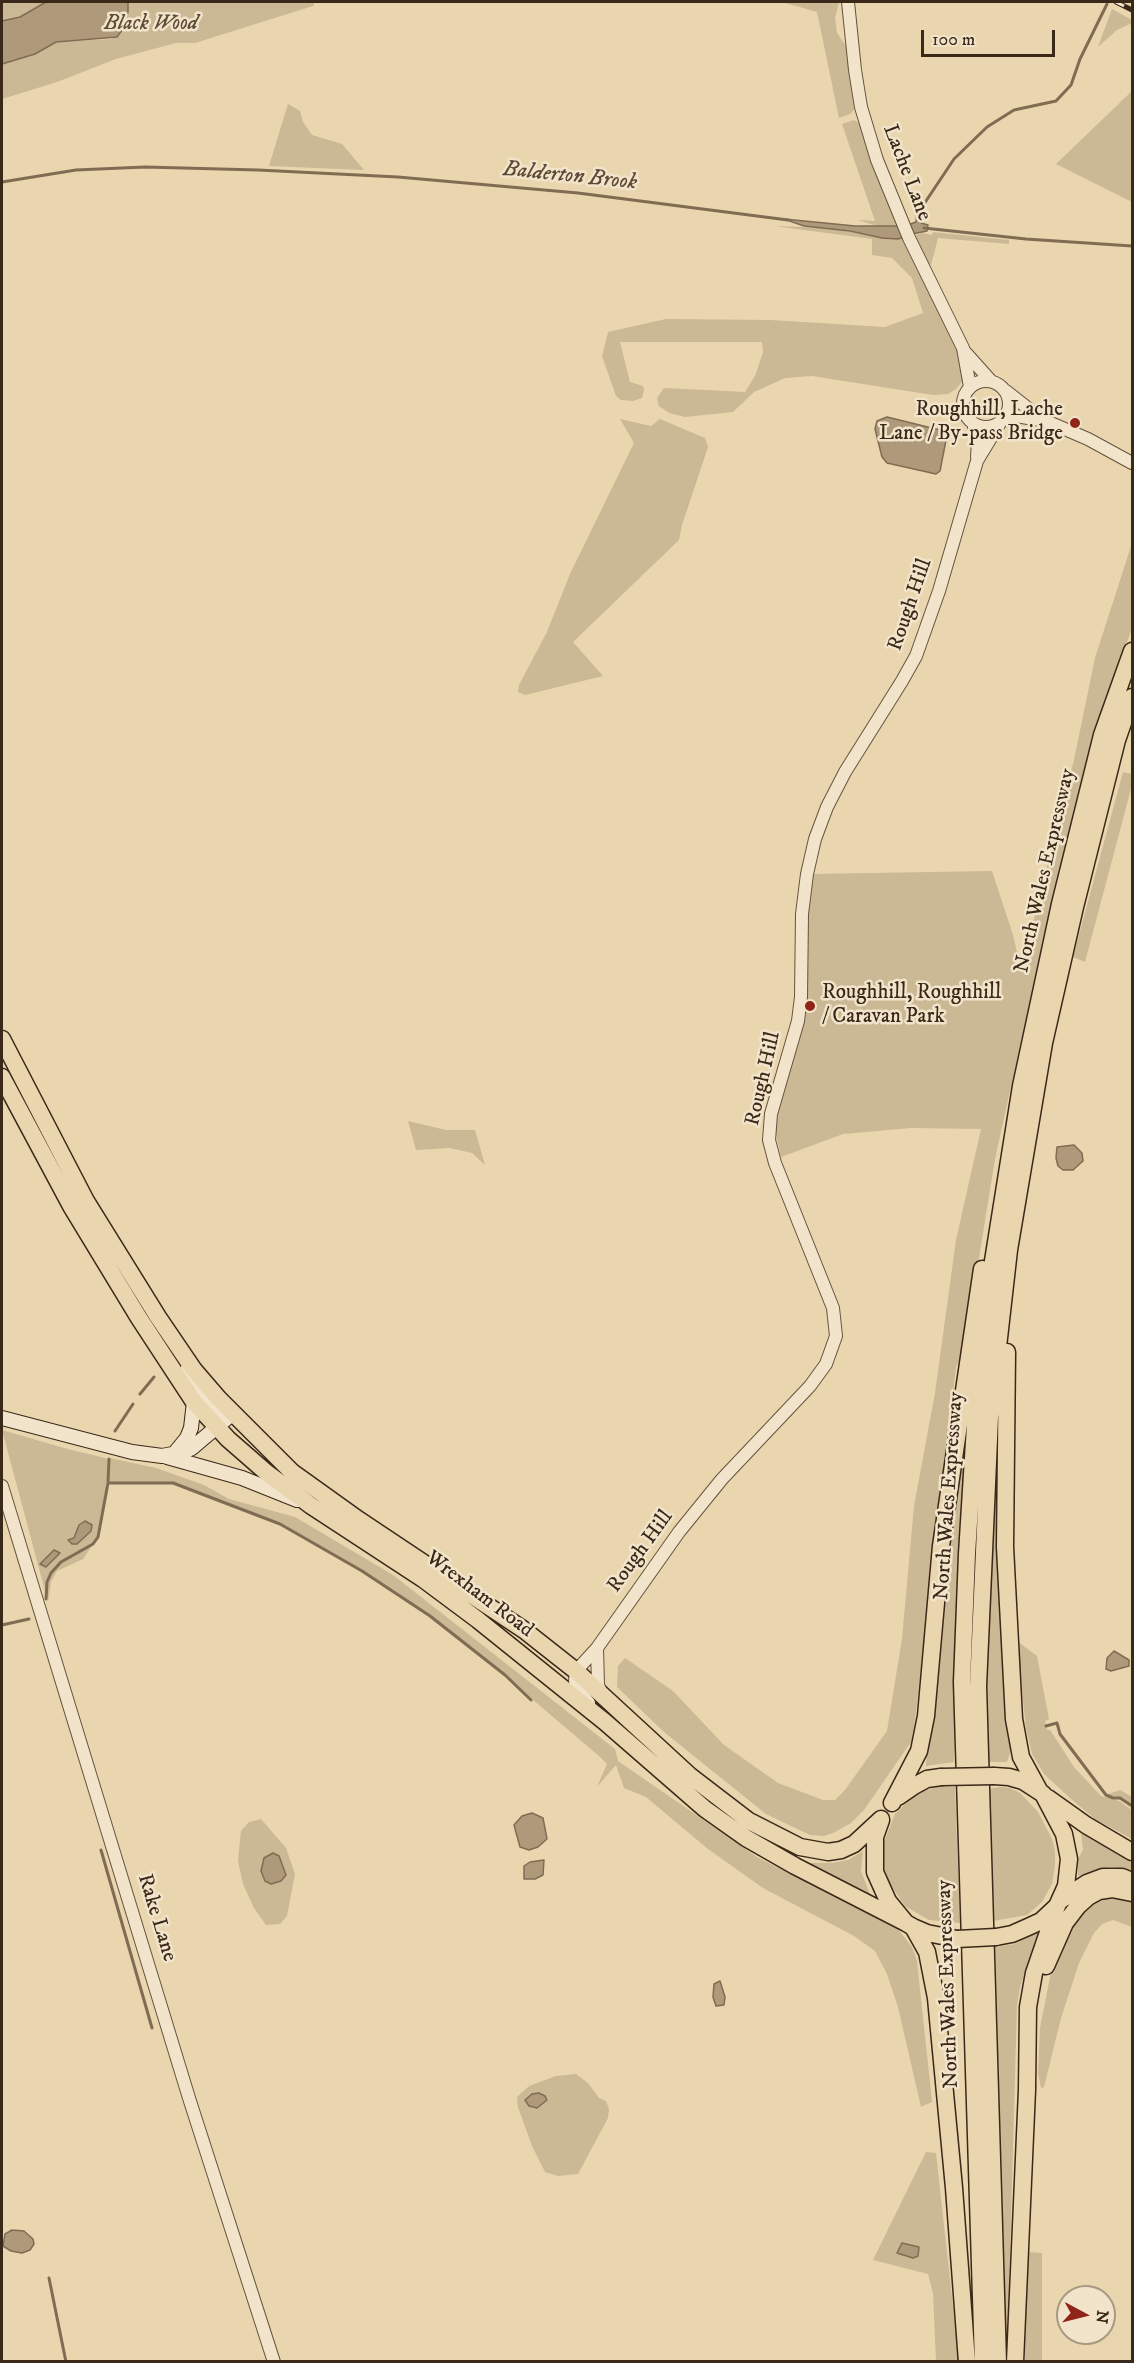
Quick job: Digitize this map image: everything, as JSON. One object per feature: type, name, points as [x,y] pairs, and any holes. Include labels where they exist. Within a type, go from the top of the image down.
[{"type":"highway","name":"North Wales Expressway","points":[[983,2361],[962,1682],[976,1410],[993,1261],[1021,1086],[1060,904],[1102,735],[1132,651]]},
{"type":"highway","name":"North Wales Expressway","points":[[998,2361],[978,1686],[990,1417],[1009,1250],[1044,1043],[1064,952],[1117,740],[1132,697]]},
{"type":"highway","points":[[2,1039],[86,1202],[224,1420]]},
{"type":"highway","points":[[2,1077],[93,1243],[194,1402],[224,1420]]},
{"type":"highway","points":[[967,2361],[936,1998],[927,1952],[909,1925],[888,1901],[875,1872],[875,1837],[881,1819],[919,1751],[926,1716],[941,1546],[970,1337],[993,1202],[1021,1086]]},
{"type":"highway","points":[[1015,2361],[1027,2090],[1028,2007],[1034,1973],[1069,1871],[1068,1847],[1060,1825],[1020,1752],[1014,1719],[1005,1547],[1007,1332],[1016,1207]]},
{"type":"highway","name":"Wrexham Road","points":[[224,1420],[267,1473],[310,1505],[423,1579],[605,1722],[705,1809],[746,1838],[795,1866],[909,1925]]},
{"type":"highway","name":"Wrexham Road","points":[[224,1420],[324,1496],[524,1630],[576,1671],[689,1775],[749,1821],[800,1847],[828,1852],[854,1845],[881,1819]]},
{"type":"highway","points":[[892,1803],[914,1785],[927,1779],[1009,1777],[1023,1781],[1086,1825],[1132,1852]]},
{"type":"highway","points":[[909,1925],[934,1935],[957,1939],[1012,1934],[1041,1921],[1059,1903],[1087,1883],[1103,1877],[1122,1877],[1132,1881]]},
{"type":"highway","points":[[1027,2090],[1037,2005],[1046,1965],[1065,1923],[1078,1906],[1099,1891],[1120,1890],[1132,1893]]},
{"type":"main road","points":[[167,1456],[187,1438],[191,1428],[194,1402]]},
{"type":"main road","points":[[2,1418],[132,1452],[167,1456],[242,1478],[310,1505]]},
{"type":"main road","points":[[167,1456],[192,1448],[224,1420]]},
{"type":"street","name":"Lache Lane","points":[[848,2],[861,107],[877,160],[909,238],[963,348],[991,381]]},
{"type":"street","name":"Lache Lane","points":[[963,348],[970,387]]},
{"type":"street","points":[[1046,421],[1016,416],[987,427],[973,423],[963,406],[965,394],[970,387],[983,381],[991,381],[1004,388],[1028,410],[1046,421],[1088,439],[1132,464]]},
{"type":"street","points":[[1002,420],[1010,403],[1004,388]]},
{"type":"street","name":"Rough Hill","points":[[977,461],[1002,420]]},
{"type":"street","name":"Rough Hill","points":[[576,1671],[597,1648],[693,1514],[722,1479],[810,1386],[826,1364],[836,1336],[833,1308],[775,1163],[769,1140],[771,1114],[798,1021],[801,998],[802,914],[807,874],[815,839],[827,807],[854,756],[902,681],[919,647],[939,591],[977,461],[978,441],[973,423]]},
{"type":"street","name":"Rake Lane","points":[[2,1486],[189,2098],[274,2361]]},
{"type":"street","points":[[597,1648],[598,1685],[604,1699]]},
{"type":"street","points":[[576,1671],[575,1681],[578,1689],[605,1722]]},
{"type":"green space","name":"Black Wood","points":[[2,2],[46,2],[20,17],[2,21]]},
{"type":"green space","name":"Black Wood","points":[[128,2],[313,2],[314,4],[195,43],[176,43],[116,59],[57,82],[2,99],[2,64],[35,54],[56,42],[112,39],[128,12]]},
{"type":"green space","points":[[782,2],[839,2],[835,18],[837,33],[848,49],[855,106],[850,114],[839,118],[817,12]]},
{"type":"green space","points":[[1112,9],[1132,20],[1132,23],[1117,30],[1098,47]]},
{"type":"green space","points":[[1132,91],[1132,202],[1056,164]]},
{"type":"green space","points":[[288,104],[300,111],[303,122],[312,135],[342,144],[364,170],[269,166]]},
{"type":"green space","points":[[854,120],[860,124],[899,225],[877,226],[858,220],[875,221],[842,124]]},
{"type":"green space","points":[[774,226],[829,228],[882,238],[904,237],[957,347],[964,379],[956,389],[948,394],[933,395],[812,376],[785,378],[754,392],[733,412],[685,417],[669,413],[659,406],[657,398],[664,388],[745,392],[755,376],[763,352],[762,342],[620,342],[630,382],[643,386],[644,390],[642,398],[633,401],[621,400],[616,396],[602,356],[608,332],[666,319],[770,320],[885,327],[923,313],[912,278],[892,258],[872,255],[872,239]]},
{"type":"green space","points":[[933,232],[1009,240],[1009,244],[938,238],[931,265],[924,260],[913,236],[922,233],[932,235]]},
{"type":"green space","points":[[620,419],[651,426],[660,419],[705,438],[708,447],[679,540],[573,642],[603,676],[525,695],[518,692],[519,685],[547,632],[570,574],[634,443]]},
{"type":"green space","points":[[1132,543],[1132,628],[1115,676],[1048,918],[995,1159],[964,1350],[956,1367],[911,1742],[864,1810],[851,1823],[824,1836],[810,1835],[766,1814],[664,1732],[617,1687],[618,1666],[625,1658],[673,1691],[724,1745],[778,1783],[823,1800],[835,1800],[845,1790],[887,1731],[902,1639],[914,1506],[935,1393],[956,1240],[981,1129],[911,1128],[843,1134],[781,1157],[775,1129],[778,1104],[789,1070],[812,874],[992,871],[1013,935],[1021,970],[1074,760],[1095,658]]},
{"type":"green space","points":[[1123,772],[1132,774],[1132,785],[1085,962],[1073,957]]},
{"type":"green space","points":[[408,1121],[446,1130],[475,1130],[485,1165],[472,1153],[450,1148],[416,1150]]},
{"type":"green space","points":[[971,1370],[958,1568],[954,1762],[926,1766],[951,1505]]},
{"type":"green space","points":[[999,1403],[1000,1617],[1005,1703],[1011,1750],[1007,1762],[988,1762],[986,1654]]},
{"type":"green space","points":[[2,1430],[109,1459],[108,1483],[98,1537],[83,1559],[57,1571],[51,1582],[48,1602]]},
{"type":"green space","points":[[110,1458],[156,1468],[204,1485],[229,1499],[295,1517],[393,1575],[615,1749],[618,1761],[757,1857],[897,1928],[912,1947],[917,1961],[932,2102],[921,2107],[898,2007],[887,1974],[875,1951],[854,1936],[763,1888],[708,1849],[646,1797],[624,1788],[616,1765],[597,1787],[607,1764],[599,1756],[472,1648],[430,1616],[362,1571],[280,1524],[173,1483],[109,1484]]},
{"type":"green space","points":[[1017,1641],[1037,1656],[1049,1719],[1045,1721],[1047,1730],[1050,1730],[1074,1767],[1101,1796],[1119,1801],[1132,1810],[1132,1839],[1095,1819],[1070,1798],[1044,1774],[1032,1754],[1026,1728]]},
{"type":"green space","points":[[940,1786],[955,1787],[960,1923],[929,1920],[905,1906],[888,1881],[882,1860],[884,1842],[895,1814],[908,1801],[924,1791]]},
{"type":"green space","points":[[1010,1788],[1020,1793],[1038,1812],[1052,1839],[1055,1866],[1052,1884],[1042,1902],[1027,1915],[993,1921],[989,1789]]},
{"type":"green space","points":[[1120,1790],[1132,1797],[1132,1806],[1120,1798],[1106,1795]]},
{"type":"green space","points":[[261,1819],[286,1848],[295,1874],[287,1916],[280,1924],[266,1925],[254,1908],[243,1884],[238,1861],[241,1831],[249,1822]]},
{"type":"green space","points":[[1081,1833],[1132,1863],[1132,1870],[1111,1867],[1078,1876],[1078,1859],[1083,1850]]},
{"type":"green space","points":[[774,1848],[811,1863],[848,1860],[863,1851],[861,1871],[871,1897]]},
{"type":"green space","points":[[1104,1895],[1132,1900],[1132,1927],[1113,1920],[1102,1924],[1094,1933],[1079,1963],[1061,2018],[1044,2087],[1041,2088],[1038,2073],[1040,2028],[1052,1967],[1061,1942],[1082,1909]]},
{"type":"green space","points":[[1039,1932],[1020,1987],[1017,2005],[1007,2360],[995,1947],[1015,1944]]},
{"type":"green space","points":[[576,2074],[588,2083],[599,2098],[606,2101],[609,2109],[608,2118],[578,2174],[558,2176],[545,2172],[532,2146],[518,2107],[517,2097],[529,2086],[556,2076]]},
{"type":"green space","points":[[926,2152],[936,2153],[959,2361],[936,2361],[933,2293],[928,2274],[873,2260]]},
{"type":"green space","points":[[1026,2252],[1042,2253],[1042,2361],[1025,2362]]},
{"type":"shaded area","points":[[46,2],[128,2],[128,12],[117,37],[56,42],[35,54],[2,64],[2,21],[20,17]]},
{"type":"shaded area","points":[[925,202],[919,216],[921,223],[928,225],[927,231],[912,234],[908,225],[916,222],[917,211]]},
{"type":"shaded area","points":[[784,219],[855,226],[899,226],[904,237],[882,238],[850,231],[804,226]]},
{"type":"shaded area","points":[[887,417],[944,431],[947,435],[940,471],[936,474],[887,463],[882,457],[875,429],[877,421]]},
{"type":"shaded area","points":[[1074,1145],[1082,1153],[1083,1161],[1073,1170],[1063,1170],[1058,1166],[1057,1147]]},
{"type":"shaded area","points":[[85,1521],[92,1525],[91,1531],[77,1544],[72,1544],[68,1540],[74,1538],[79,1525]]},
{"type":"shaded area","points":[[54,1550],[60,1553],[46,1567],[40,1564]]},
{"type":"shaded area","points":[[1114,1651],[1129,1660],[1129,1666],[1111,1671],[1106,1669],[1107,1658]]},
{"type":"shaded area","points":[[532,1813],[543,1818],[547,1839],[538,1847],[529,1850],[520,1847],[514,1825],[522,1816]]},
{"type":"shaded area","points":[[273,1853],[279,1856],[286,1875],[281,1881],[271,1884],[265,1881],[261,1871],[264,1858]]},
{"type":"shaded area","points":[[544,1860],[543,1875],[535,1879],[524,1879],[524,1866],[530,1862]]},
{"type":"shaded area","points":[[720,1981],[725,1997],[724,2005],[716,2006],[713,1997],[714,1984]]},
{"type":"shaded area","points":[[539,2093],[547,2100],[537,2108],[529,2106],[525,2100],[532,2094]]},
{"type":"shaded area","points":[[12,2230],[24,2231],[33,2239],[34,2244],[30,2250],[22,2253],[11,2251],[3,2246],[5,2234]]},
{"type":"shaded area","points":[[902,2243],[919,2247],[918,2256],[913,2258],[897,2253]]},
{"type":"waterway","points":[[924,204],[954,159],[987,127],[1014,110],[1056,101],[1071,85],[1080,59],[1107,4]]},
{"type":"waterway","name":"Balderton Brook","points":[[2,182],[76,170],[145,167],[258,170],[398,177],[578,193],[788,220]]},
{"type":"waterway","name":"Balderton Brook","points":[[924,228],[1026,239],[1132,246]]},
{"type":"waterway","points":[[140,1394],[154,1377]]},
{"type":"waterway","points":[[115,1431],[133,1404]]},
{"type":"waterway","points":[[46,1599],[47,1582],[51,1573],[61,1562],[93,1544],[98,1537],[108,1483],[109,1459]]},
{"type":"waterway","points":[[108,1483],[173,1483],[280,1524],[362,1571],[430,1616],[505,1675],[531,1700]]},
{"type":"waterway","points":[[2,1625],[29,1619]]},
{"type":"waterway","points":[[1046,1726],[1057,1723],[1060,1734],[1106,1795],[1120,1798],[1132,1806]]},
{"type":"waterway","points":[[101,1850],[152,2028]]},
{"type":"waterway","points":[[49,2278],[66,2362]]},
{"type":"railway","points":[[1116,2],[1132,10]]},
{"type":"place","name":"Roughhill, Lache Lane / By-pass Bridge","points":[[1075,423]]},
{"type":"place","name":"Roughhill, Roughhill / Caravan Park","points":[[810,1006]]}]
